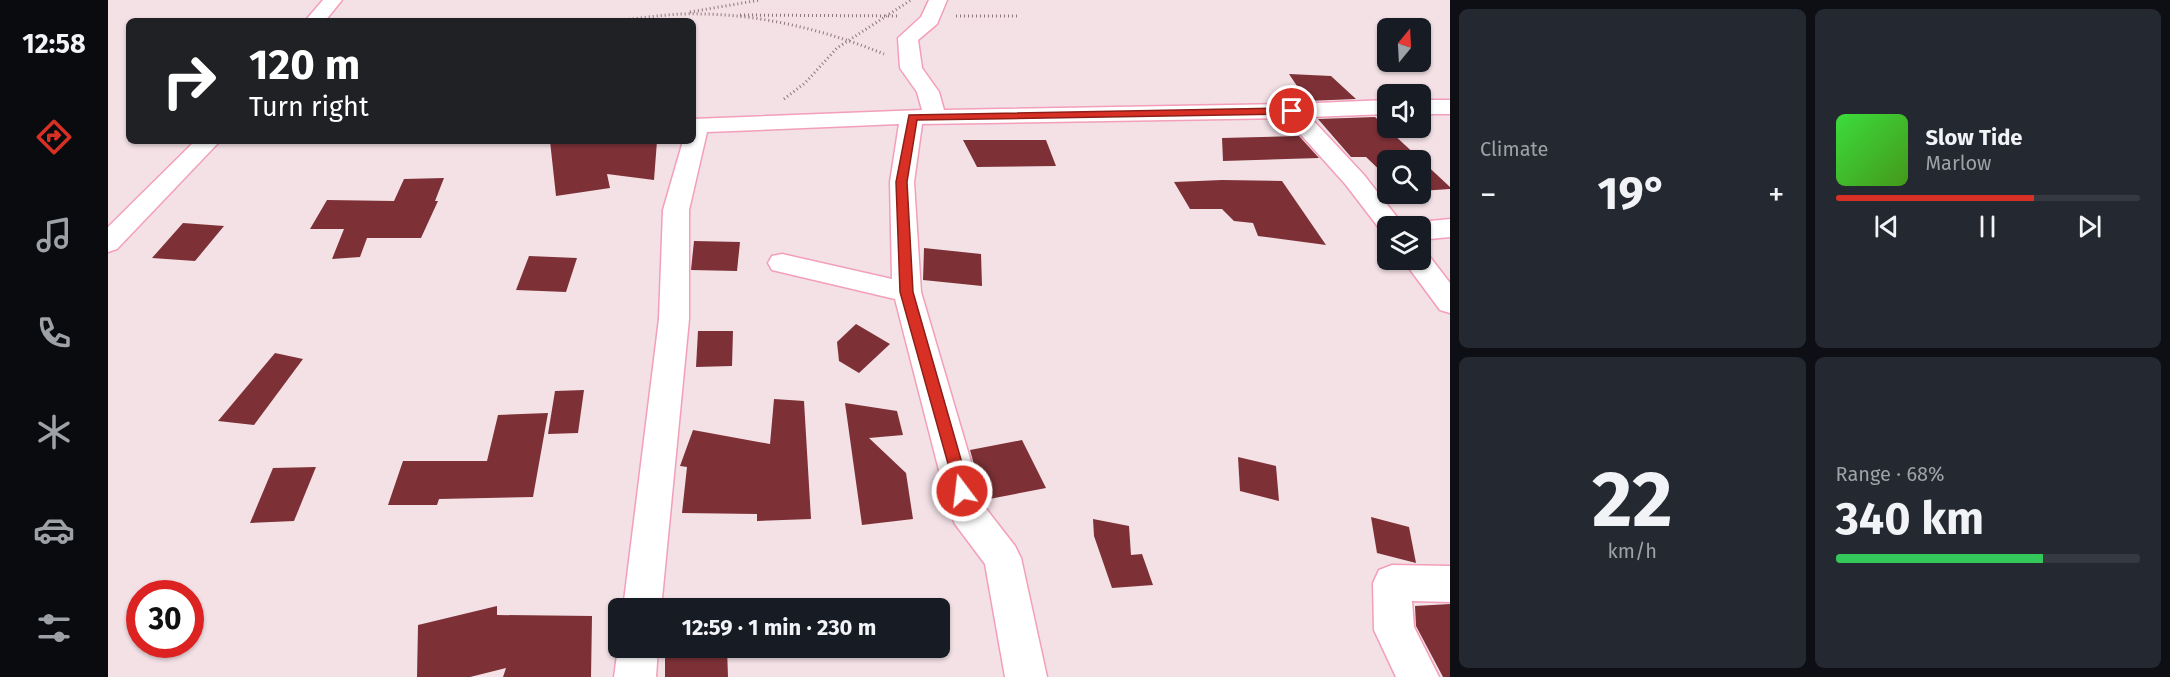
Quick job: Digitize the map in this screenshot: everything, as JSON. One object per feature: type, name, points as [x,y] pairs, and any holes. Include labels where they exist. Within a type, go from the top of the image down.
[{"type":"street","points":[[318,18],[333,0]]},
{"type":"street","points":[[934,9],[908,38],[911,68],[928,92],[924,117],[902,182],[907,292],[968,513],[1002,558],[1026,677]]},
{"type":"street","points":[[696,126],[924,117],[1377,107]]},
{"type":"street","points":[[1431,107],[1450,107]]},
{"type":"street","points":[[1292,111],[1355,180],[1383,216]]},
{"type":"street","points":[[108,243],[205,144]]},
{"type":"street","points":[[643,598],[674,320],[676,210],[694,144]]},
{"type":"street","points":[[1431,230],[1450,228]]},
{"type":"street","points":[[782,263],[907,292]]},
{"type":"street","points":[[1425,270],[1450,303]]},
{"type":"street","points":[[1418,677],[1394,630],[1392,583],[1450,584]]},
{"type":"street","points":[[635,677],[637,658]]},
{"type":"path","points":[[642,18],[680,14],[760,0]]},
{"type":"path","points":[[756,123],[804,83],[837,48],[911,0]]},
{"type":"path","points":[[680,14],[885,16],[934,9],[1019,16]]},
{"type":"path","points":[[727,15],[832,34],[885,54],[911,68]]},
{"type":"building","points":[[1289,74],[1331,76],[1356,99],[1307,101]]},
{"type":"building","points":[[1375,117],[1377,119],[1377,138],[1398,138],[1410,150],[1377,150],[1377,168],[1366,157],[1351,157],[1318,119]]},
{"type":"building","points":[[1299,136],[1319,158],[1223,161],[1222,138]]},
{"type":"building","points":[[963,140],[1046,140],[1056,166],[977,167]]},
{"type":"building","points":[[550,144],[657,144],[654,180],[607,174],[610,188],[556,196]]},
{"type":"building","points":[[1431,169],[1450,187],[1450,189],[1431,190]]},
{"type":"building","points":[[444,178],[435,201],[438,201],[421,238],[367,238],[360,257],[332,259],[344,229],[310,229],[327,200],[394,201],[404,179]]},
{"type":"building","points":[[1282,181],[1326,245],[1258,236],[1253,223],[1234,221],[1222,209],[1190,209],[1174,182]]},
{"type":"building","points":[[183,223],[224,226],[195,261],[152,258]]},
{"type":"building","points":[[694,241],[740,242],[737,271],[691,270]]},
{"type":"building","points":[[924,248],[981,254],[982,286],[923,280]]},
{"type":"building","points":[[529,256],[577,258],[566,292],[516,290]]},
{"type":"building","points":[[856,324],[890,344],[859,373],[839,361],[837,342]]},
{"type":"building","points":[[698,331],[733,331],[732,366],[696,367]]},
{"type":"building","points":[[275,353],[303,359],[254,425],[218,421]]},
{"type":"building","points":[[584,390],[578,433],[548,434],[555,391]]},
{"type":"building","points":[[774,399],[804,401],[811,519],[757,521],[757,514],[682,513],[687,467],[680,466],[693,430],[770,444]]},
{"type":"building","points":[[845,403],[897,411],[903,435],[869,438],[906,473],[913,519],[862,525]]},
{"type":"building","points":[[548,413],[533,497],[439,499],[437,505],[388,505],[403,461],[487,461],[498,415]]},
{"type":"building","points":[[1022,440],[1046,488],[984,500],[970,450]]},
{"type":"building","points":[[1238,457],[1276,466],[1279,501],[1240,491]]},
{"type":"building","points":[[316,467],[294,521],[250,523],[273,468]]},
{"type":"building","points":[[1371,517],[1409,527],[1416,563],[1377,553]]},
{"type":"building","points":[[1093,519],[1129,526],[1131,555],[1142,554],[1153,585],[1112,588],[1094,536]]},
{"type":"building","points":[[1450,604],[1450,677],[1443,677],[1416,626],[1415,606]]},
{"type":"building","points":[[497,606],[497,615],[592,616],[591,677],[503,677],[506,668],[470,677],[417,677],[418,625]]},
{"type":"building","points":[[665,658],[727,658],[728,677],[665,677]]},
{"type":"route","points":[[962,491],[907,292],[902,182],[912,117],[1292,111]]}]
